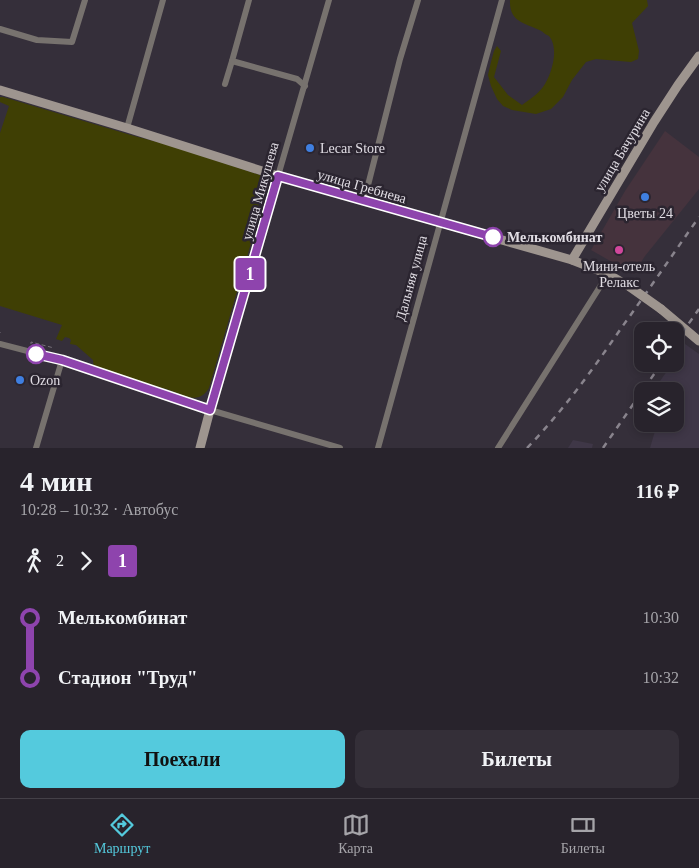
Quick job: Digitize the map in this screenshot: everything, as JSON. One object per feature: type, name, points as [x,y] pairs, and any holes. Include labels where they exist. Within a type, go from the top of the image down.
[{"type":"street","points":[[0,28],[37,40],[72,42],[85,0]]},
{"type":"street","points":[[127,128],[164,0]]},
{"type":"street","points":[[225,84],[249,0]]},
{"type":"street","name":"улица Микушева","points":[[200,448],[329,0]]},
{"type":"street","points":[[364,201],[400,59],[418,0]]},
{"type":"street","name":"Дальняя улица","points":[[378,448],[502,0]]},
{"type":"street","name":"улица Бачурина","points":[[572,260],[654,122],[699,56]]},
{"type":"street","points":[[232,61],[296,79],[304,86]]},
{"type":"street","name":"улица Гребнева","points":[[0,90],[278,176],[572,260],[608,274],[630,287],[661,309],[699,341]]},
{"type":"street","points":[[498,448],[608,274]]},
{"type":"street","points":[[0,344],[62,360],[210,410],[340,448]]},
{"type":"street","points":[[36,448],[62,360]]},
{"type":"shaded area","points":[[510,0],[647,0],[648,6],[632,23],[639,51],[638,59],[631,62],[596,59],[586,62],[572,80],[563,97],[551,109],[536,114],[512,110],[503,106],[497,99],[488,75],[497,46],[501,51],[494,77],[508,95],[522,105],[543,87],[549,76],[554,55],[554,48],[549,36],[520,22],[512,14]]},
{"type":"shaded area","points":[[0,97],[169,145],[269,178],[209,388],[204,394],[192,398],[97,368],[94,369],[93,360],[76,345],[70,344],[71,340],[69,338],[65,337],[62,341],[56,339],[62,325],[0,306],[0,133],[9,106],[0,102]]},
{"type":"shaded area","points":[[665,131],[699,157],[699,189],[645,256],[633,274],[591,250],[625,191]]},
{"type":"shaded area","points":[[685,344],[699,354],[699,448],[650,448],[655,432],[684,432],[684,382],[659,382],[666,372],[684,372]]},
{"type":"shaded area","points":[[573,440],[593,444],[592,448],[568,448]]},
{"type":"railway","points":[[527,448],[565,405],[589,374],[699,217]]},
{"type":"railway","points":[[684,330],[699,309]]},
{"type":"railway","points":[[603,448],[655,372]]},
{"type":"bus line","name":"1","points":[[36,354],[62,360],[210,410],[278,176],[493,237]]},
{"type":"place","name":"Lecar Store","points":[[310,148]]},
{"type":"place","name":"Цветы 24","points":[[645,197]]},
{"type":"place","name":"Мелькомбинат","points":[[493,237]]},
{"type":"place","name":"Мини-отель Релакс","points":[[619,250]]},
{"type":"place","name":"Ozon","points":[[20,380]]}]
